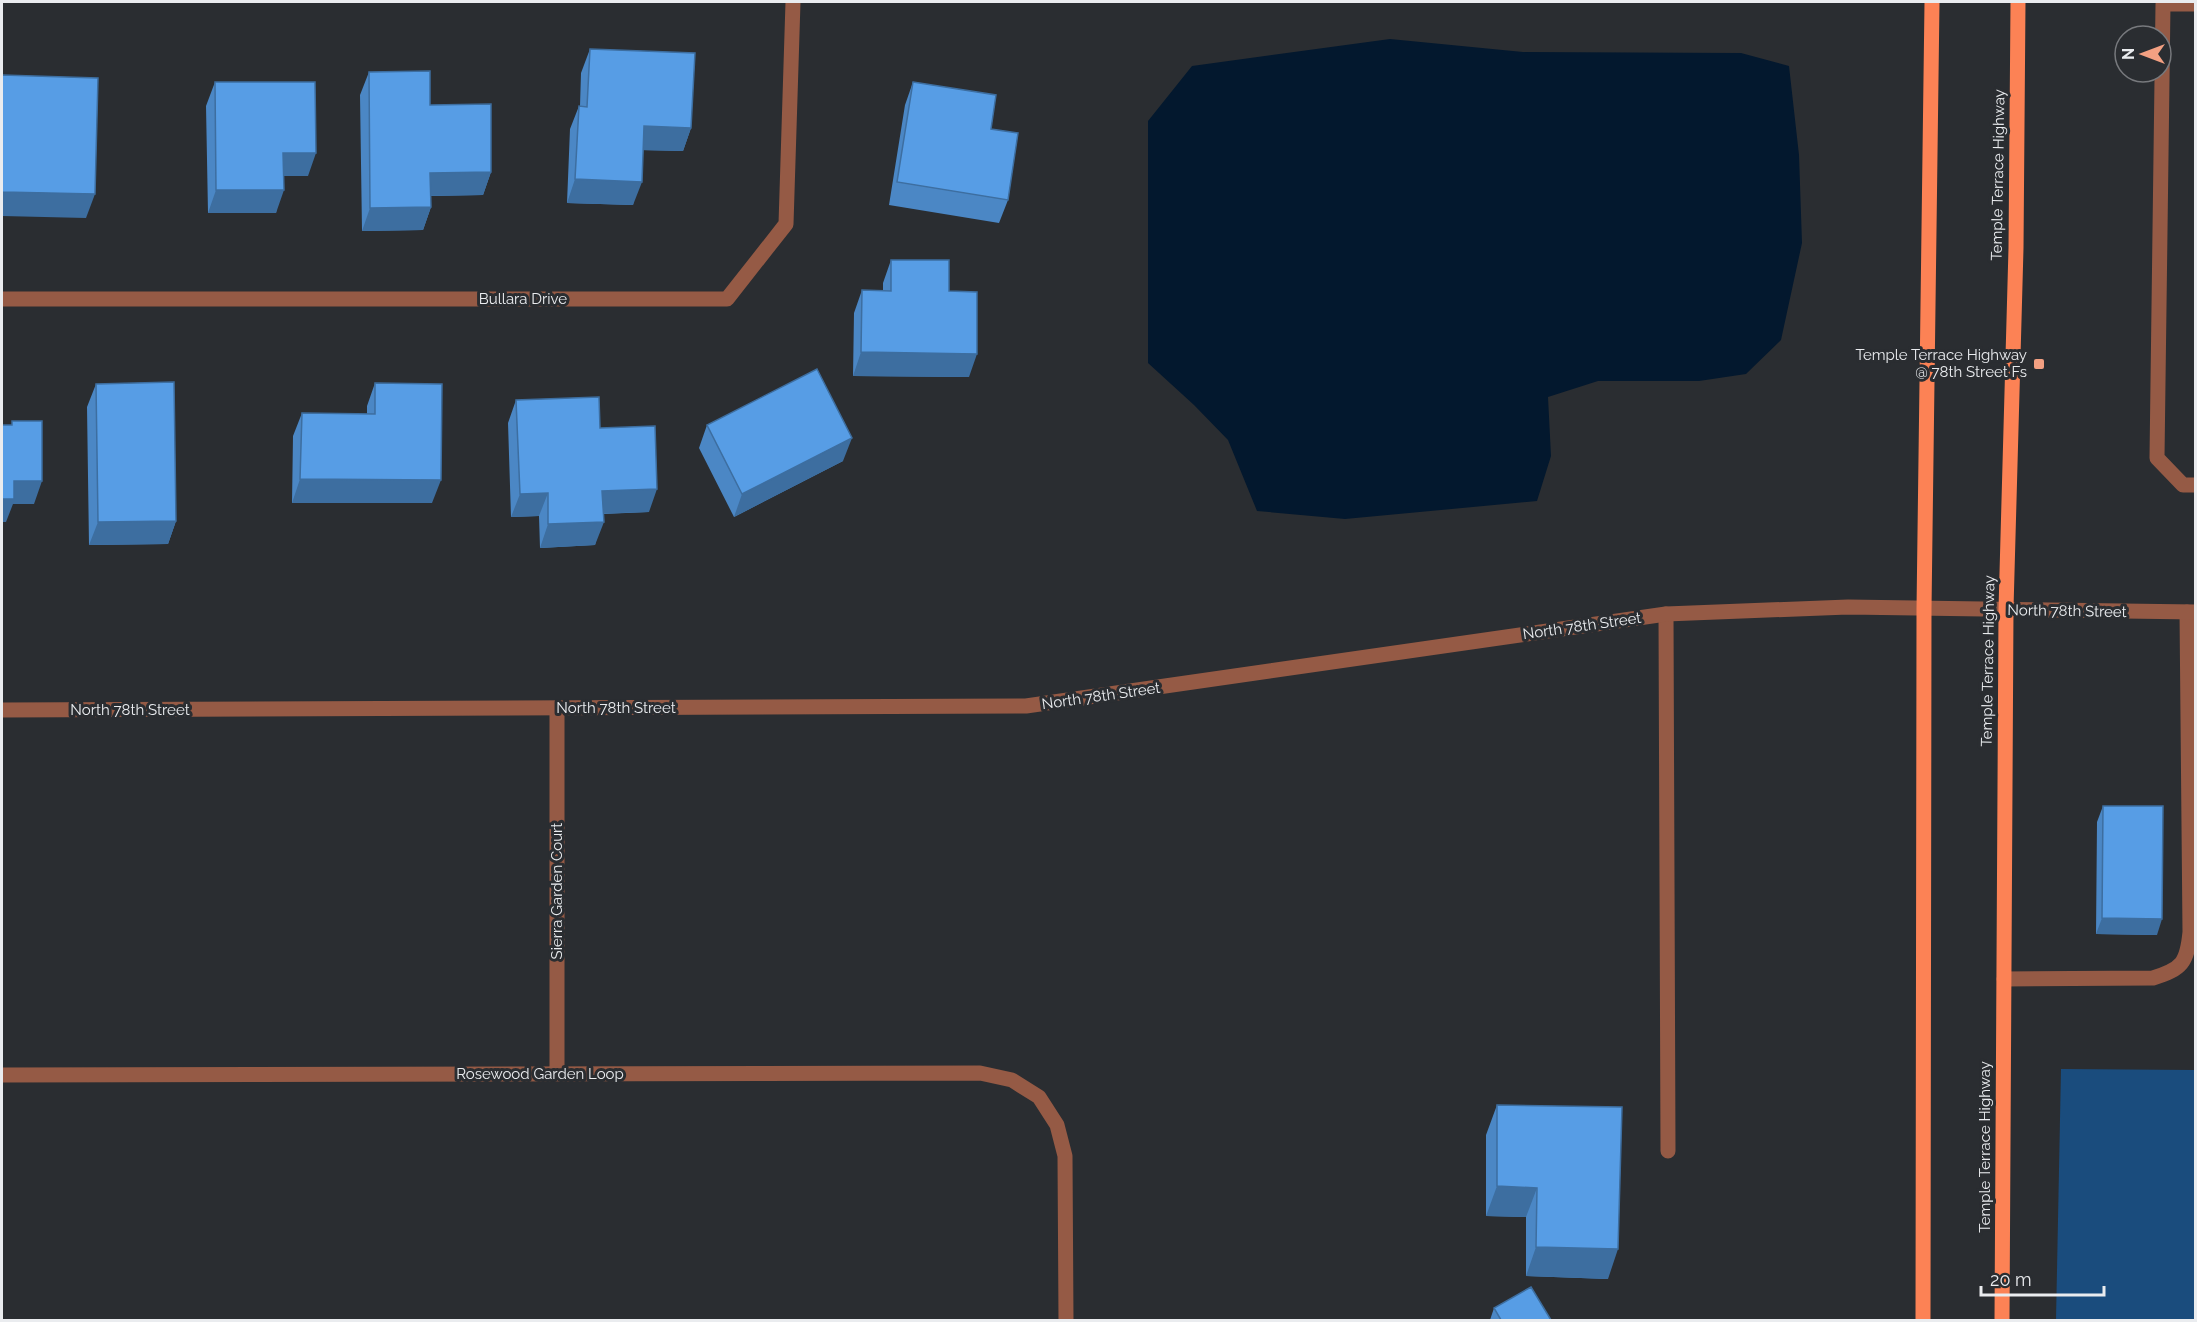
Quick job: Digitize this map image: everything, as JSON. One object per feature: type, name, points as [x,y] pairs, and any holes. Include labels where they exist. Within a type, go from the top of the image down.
[{"type":"main road","points":[[1923,1320],[1924,609],[1932,2]]},
{"type":"main road","name":"Temple Terrace Highway","points":[[2002,1320],[2006,609],[2016,248],[2018,2]]},
{"type":"street","name":"Bullara Drive","points":[[2,299],[728,299],[786,224],[793,2]]},
{"type":"street","points":[[2196,4],[2163,3],[2157,458],[2183,484],[2196,485]]},
{"type":"street","name":"North 78th Street","points":[[2,710],[1026,706],[1666,614],[1848,607],[2191,612]]},
{"type":"street","points":[[2004,979],[2152,978],[2172,972],[2188,955],[2190,933],[2191,612]]},
{"type":"street","points":[[1666,614],[1668,1151]]},
{"type":"street","name":"Sierra Garden Court","points":[[557,708],[557,1074]]},
{"type":"street","name":"Rosewood Garden Loop","points":[[2,1075],[980,1073],[1012,1080],[1038,1097],[1058,1125],[1065,1156],[1066,1320]]},
{"type":"shaded area","points":[[1390,39],[1523,52],[1741,53],[1789,66],[1799,155],[1802,243],[1781,340],[1746,374],[1699,381],[1598,381],[1548,397],[1551,456],[1537,501],[1345,519],[1257,511],[1228,440],[1148,363],[1148,121],[1192,66]]},
{"type":"shaded area","points":[[2061,1069],[2195,1070],[2195,1320],[2056,1320]]},
{"type":"building","points":[[590,49],[695,53],[691,128],[644,126],[642,182],[575,179],[579,106],[587,107]]},
{"type":"building","points":[[430,71],[430,105],[491,104],[491,172],[430,173],[431,207],[370,208],[369,72]]},
{"type":"building","points":[[2,75],[98,78],[95,194],[2,192]]},
{"type":"building","points":[[215,82],[315,82],[316,153],[283,153],[284,190],[216,190]]},
{"type":"building","points":[[913,82],[996,95],[991,129],[1018,133],[1008,200],[897,182]]},
{"type":"building","points":[[891,260],[949,260],[949,291],[977,292],[977,354],[861,352],[862,290],[891,291]]},
{"type":"building","points":[[817,369],[852,438],[742,494],[707,425]]},
{"type":"building","points":[[174,382],[176,521],[98,522],[96,384]]},
{"type":"building","points":[[375,383],[442,384],[441,480],[300,479],[302,413],[375,414]]},
{"type":"building","points":[[599,397],[600,428],[655,426],[657,489],[602,491],[604,522],[548,524],[548,493],[520,494],[516,400]]},
{"type":"building","points":[[12,421],[42,421],[42,481],[14,481],[14,499],[2,499],[2,425],[12,425]]},
{"type":"building","points":[[2103,806],[2163,806],[2162,919],[2102,918]]},
{"type":"building","points":[[1497,1105],[1622,1107],[1618,1249],[1536,1247],[1537,1188],[1497,1186]]},
{"type":"building","points":[[1531,1287],[1551,1320],[1501,1320],[1494,1308]]},
{"type":"place","name":"Temple Terrace Highway @ 78th Street Fs","points":[[2039,364]]}]
